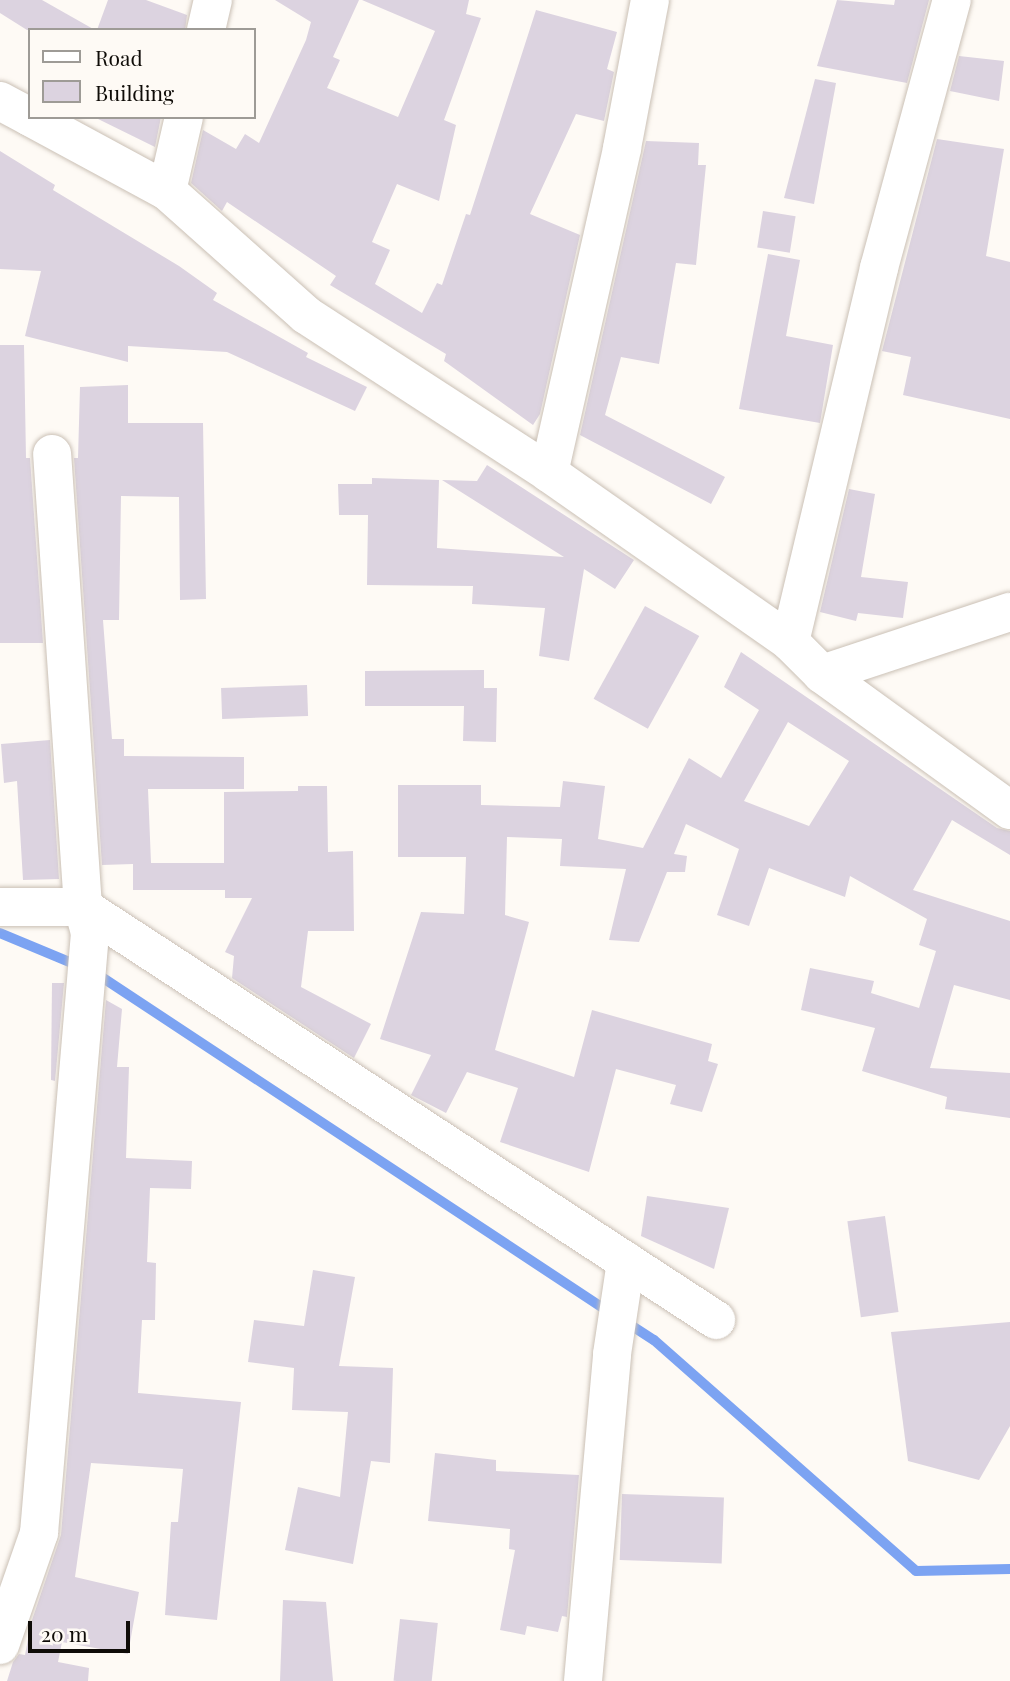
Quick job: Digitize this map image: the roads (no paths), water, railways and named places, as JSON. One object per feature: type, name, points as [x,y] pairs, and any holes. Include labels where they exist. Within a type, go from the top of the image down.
[{"type":"street","points":[[206,28],[213,0]]},
{"type":"street","points":[[549,473],[622,148],[650,0]]},
{"type":"street","points":[[790,642],[879,268],[953,0]]},
{"type":"street","points":[[0,101],[28,116]]},
{"type":"street","points":[[34,119],[167,191],[306,315],[549,473],[790,642],[822,674],[1010,810]]},
{"type":"street","points":[[167,191],[184,119]]},
{"type":"street","points":[[0,1645],[39,1533],[87,979],[86,920],[52,454]]},
{"type":"street","points":[[822,674],[1010,612]]},
{"type":"street","points":[[0,907],[86,920],[623,1278],[716,1321]]},
{"type":"street","points":[[583,1681],[612,1354],[623,1278]]},
{"type":"waterway","points":[[0,933],[79,966]]},
{"type":"waterway","points":[[94,972],[612,1314]]},
{"type":"waterway","points":[[626,1322],[654,1340],[916,1571],[1010,1569]]}]
